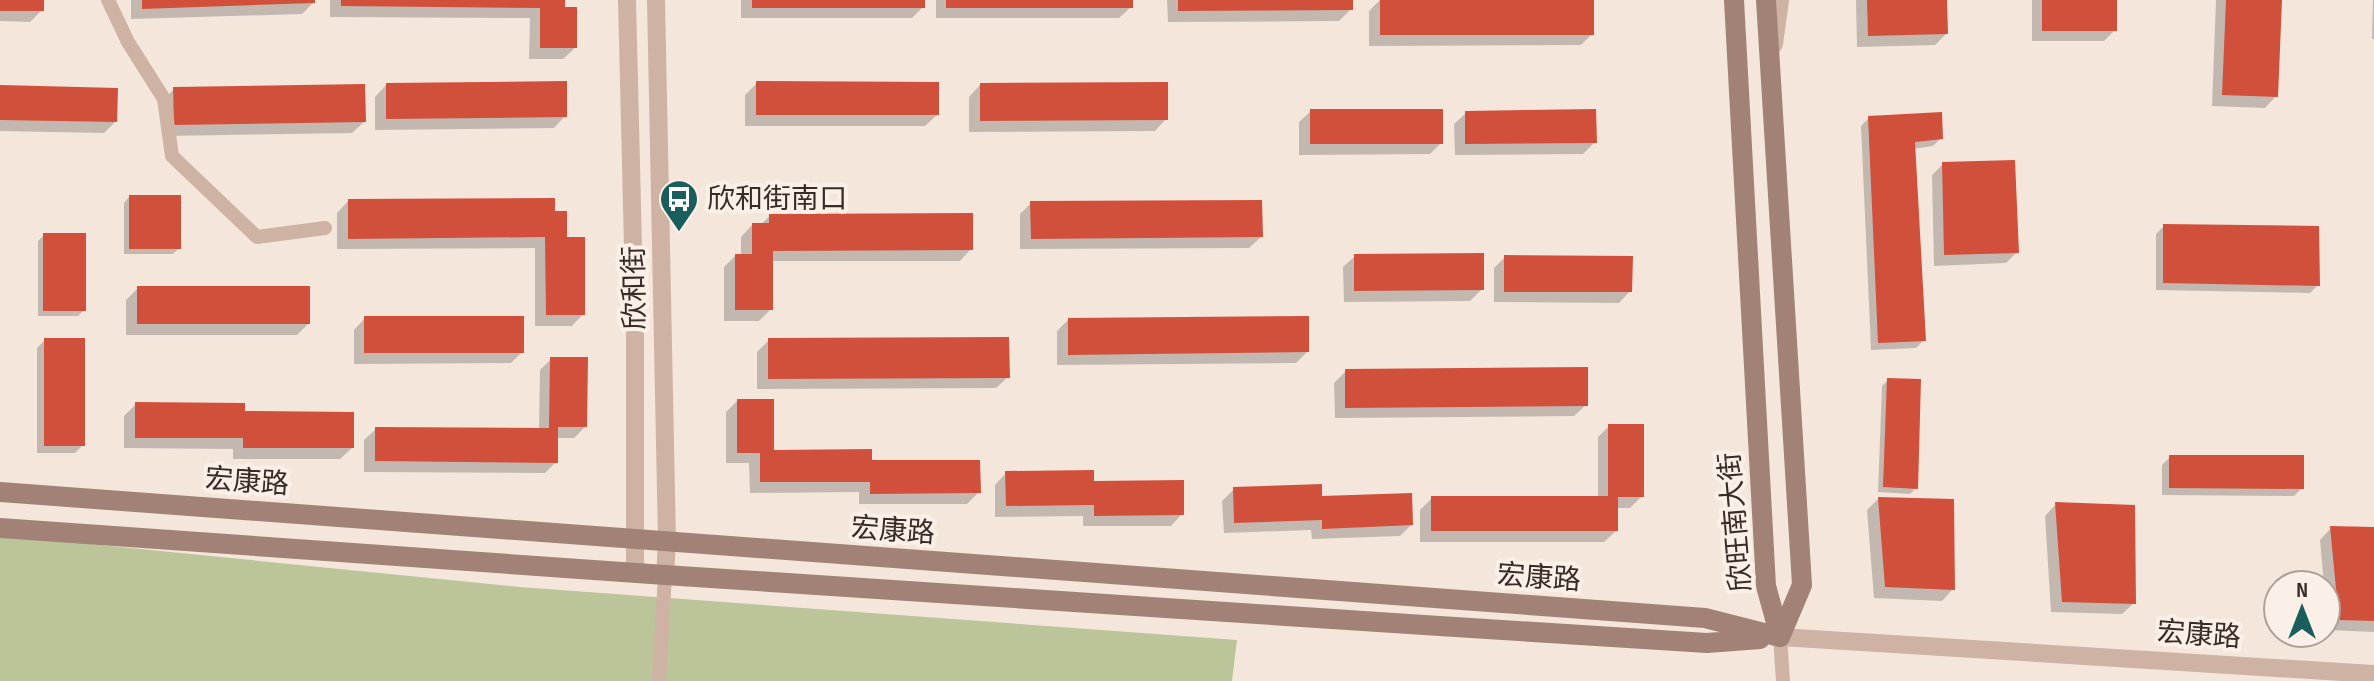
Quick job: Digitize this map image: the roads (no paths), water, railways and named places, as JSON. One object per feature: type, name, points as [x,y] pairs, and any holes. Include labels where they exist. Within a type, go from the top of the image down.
[{"type":"main road","name":"欣旺南大街","points":[[1734,0],[1766,586],[1780,637]]},
{"type":"main road","name":"欣旺南大街","points":[[1766,0],[1802,585],[1780,637]]},
{"type":"main road","name":"宏康路","points":[[0,492],[1705,618],[1780,637]]},
{"type":"main road","name":"宏康路","points":[[0,528],[1707,643],[1780,637]]},
{"type":"street","points":[[108,0],[128,42],[164,99],[172,156],[257,237],[325,228]]},
{"type":"street","name":"欣和街","points":[[627,0],[635,328],[635,572]]},
{"type":"street","name":"欣和街","points":[[656,0],[664,330],[665,575]]},
{"type":"street","points":[[1770,70],[1780,0]]},
{"type":"street","points":[[635,328],[641,340],[651,346],[660,343],[664,330]]},
{"type":"street","points":[[659,681],[665,575]]},
{"type":"street","points":[[1780,637],[1783,681]]},
{"type":"street","name":"宏康路","points":[[1780,637],[2374,674]]},
{"type":"place","name":"欣和街南口","points":[[679,233]]}]
